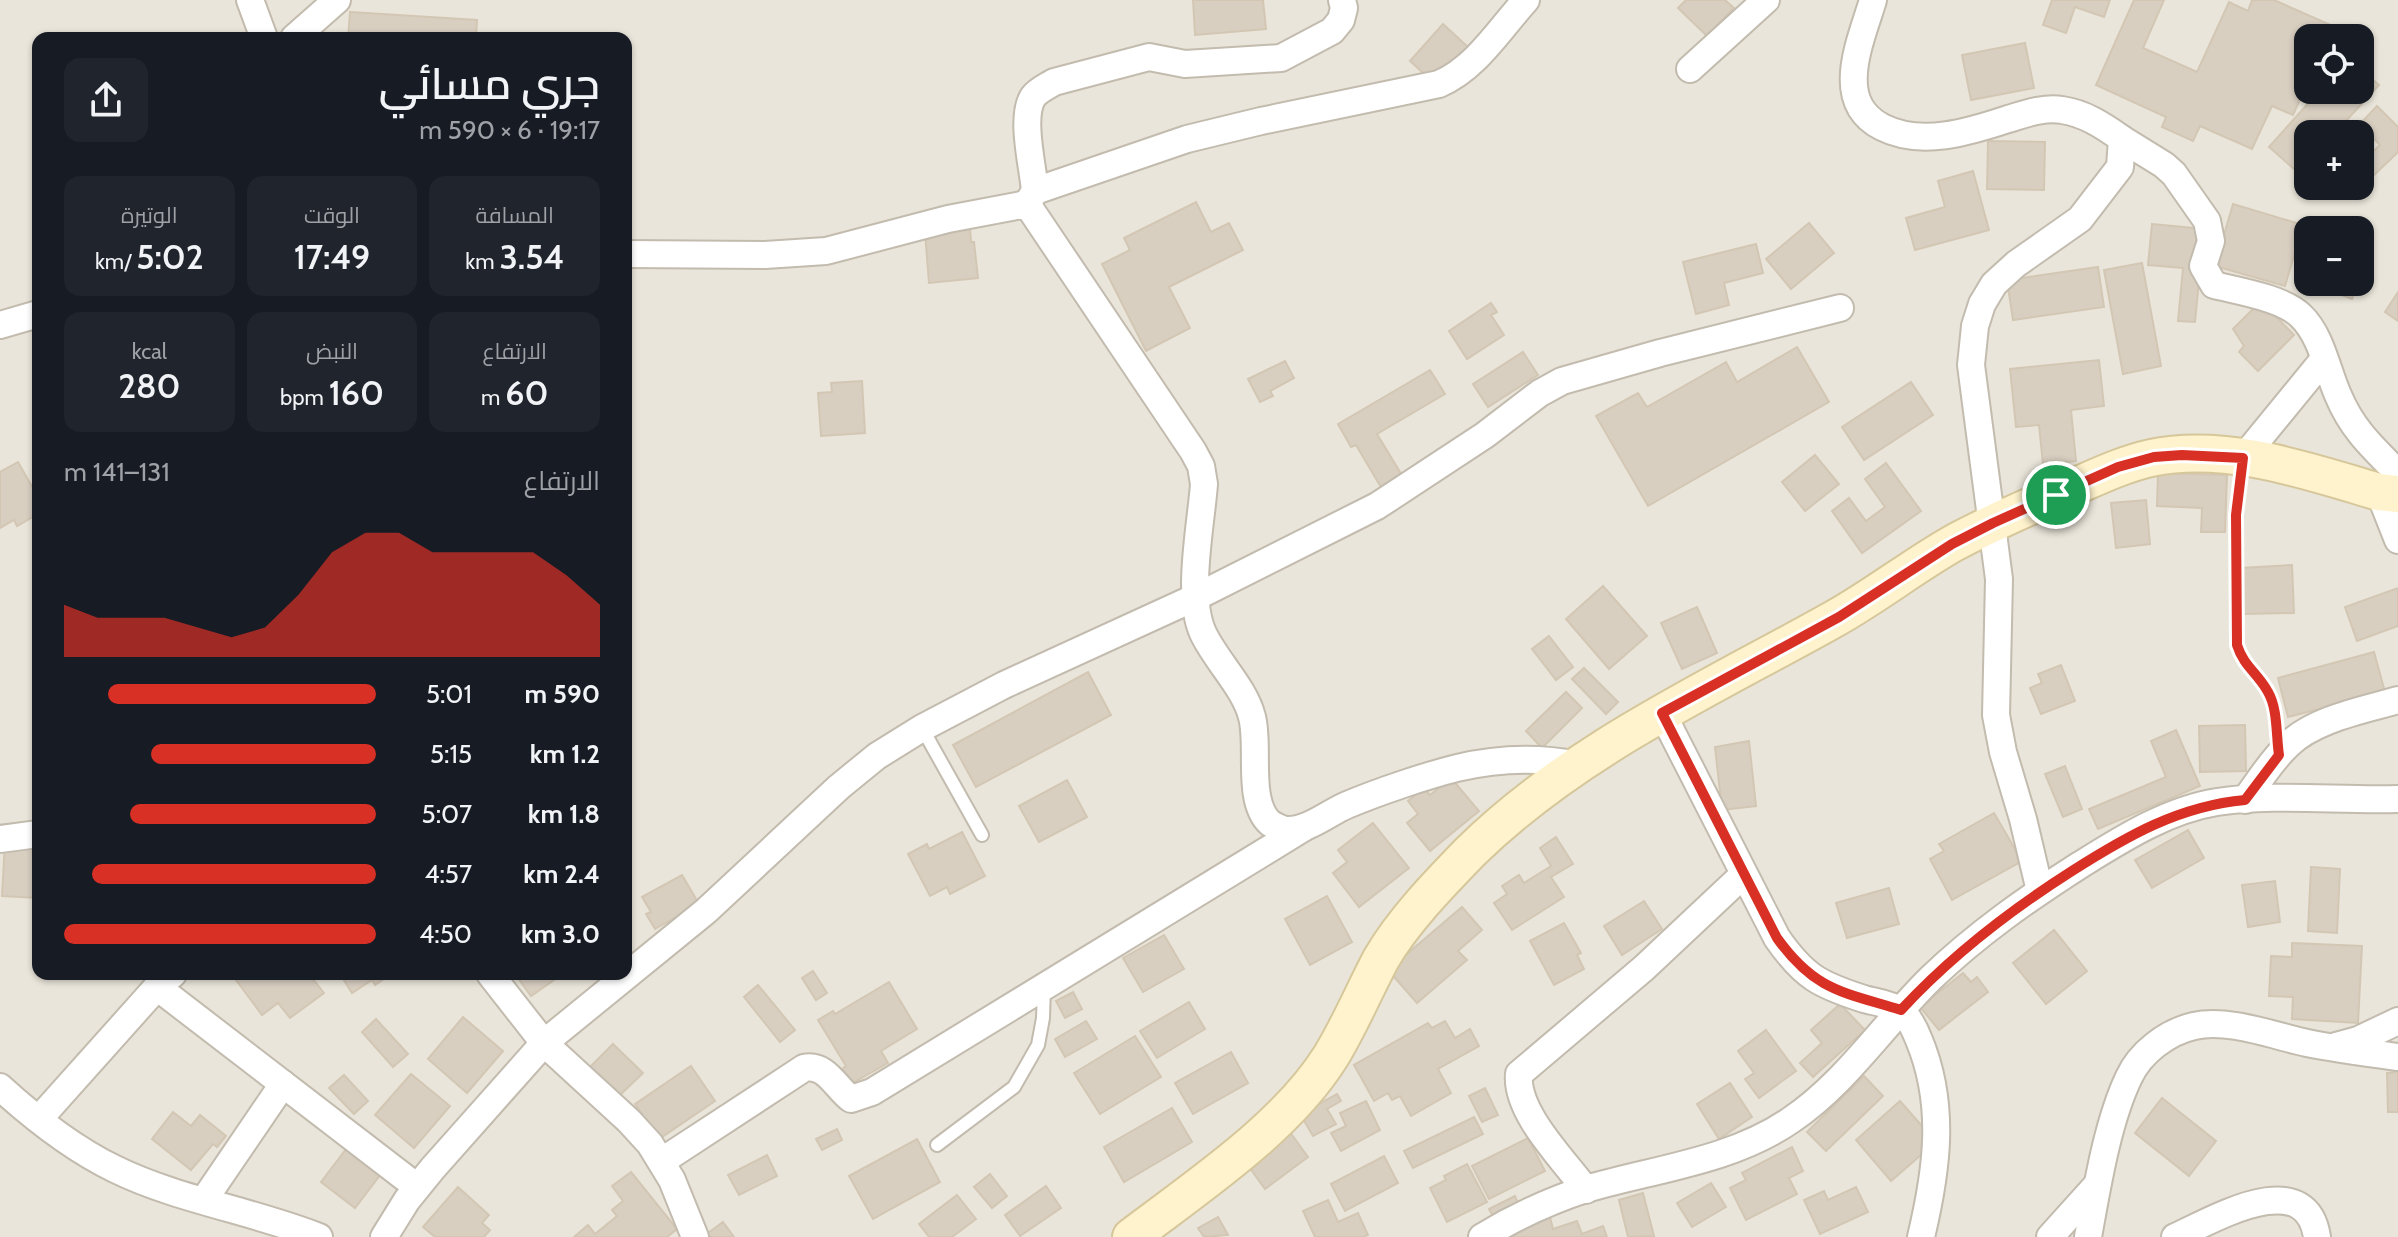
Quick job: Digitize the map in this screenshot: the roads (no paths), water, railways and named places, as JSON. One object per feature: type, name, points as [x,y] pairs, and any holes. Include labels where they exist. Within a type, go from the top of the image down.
[{"type":"main road","points":[[1131,1237],[1250,1146],[1305,1090],[1331,1057],[1383,955],[1409,920],[1468,855],[1510,816],[1577,765],[1662,713],[1839,617],[1952,544],[2118,467],[2154,457],[2215,455],[2392,486]]},
{"type":"street","points":[[250,0],[262,32]]},
{"type":"street","points":[[301,32],[337,0]]},
{"type":"street","points":[[1308,825],[1285,830],[1270,823],[1261,807],[1256,789],[1255,729],[1251,712],[1196,617],[1194,598],[1204,484],[1201,466],[1031,198],[1027,122],[1032,99],[1054,82],[1149,57],[1185,64],[1281,58],[1332,31],[1341,20],[1342,0]]},
{"type":"street","points":[[632,254],[765,255],[826,251],[1031,198],[1187,139],[1439,84],[1458,76],[1473,63],[1526,0]]},
{"type":"street","points":[[1690,69],[1766,0]]},
{"type":"street","points":[[1873,0],[1853,70],[1853,92],[1860,110],[1873,122],[1908,136],[1944,136],[2037,110],[2060,109],[2101,124],[2174,174],[2207,221],[2211,241],[2203,266],[2214,285],[2282,304],[2301,315],[2312,332],[2338,397],[2392,486],[2398,540]]},
{"type":"street","points":[[2040,891],[1996,715],[1999,579],[1971,365],[1979,315],[1994,284],[2016,264],[2080,219],[2120,167],[2122,139]]},
{"type":"street","points":[[632,971],[706,911],[839,787],[877,756],[922,728],[1004,685],[1194,598],[1377,506],[1562,381],[1840,308]]},
{"type":"street","points":[[0,325],[32,316]]},
{"type":"street","points":[[2243,458],[2324,359]]},
{"type":"street","points":[[2245,800],[2290,742],[2336,718],[2398,700]]},
{"type":"street","points":[[1662,713],[1743,875],[1793,961],[1813,979],[1836,990],[1901,1010],[1916,1032],[1934,1083],[1937,1110],[1935,1163],[1921,1237]]},
{"type":"street","points":[[662,1161],[804,1068],[814,1066],[823,1070],[851,1099],[862,1097],[1308,825],[1347,805],[1457,768],[1521,760],[1552,760],[1577,765]]},
{"type":"street","points":[[1482,1237],[1547,1203],[1736,1149],[1792,1120],[1854,1063],[1958,953],[2040,891],[2152,824],[2215,802],[2398,799]]},
{"type":"street","points":[[0,839],[32,835]]},
{"type":"street","points":[[1586,1190],[1530,1115],[1518,1087],[1519,1074],[1644,968],[1743,875]]},
{"type":"street","points":[[495,980],[544,1043],[629,1121],[662,1161],[687,1233]]},
{"type":"street","points":[[384,1237],[417,1187],[544,1043],[621,980]]},
{"type":"street","points":[[39,1119],[165,981],[283,1084],[417,1187]]},
{"type":"street","points":[[2333,1047],[2358,1040],[2398,1021]]},
{"type":"street","points":[[2088,1237],[2097,1186],[2129,1076],[2145,1054],[2169,1036],[2195,1025],[2235,1026],[2398,1057]]},
{"type":"street","points":[[204,1200],[283,1084]]},
{"type":"street","points":[[0,1087],[86,1153],[115,1169],[146,1182],[319,1237]]},
{"type":"street","points":[[2050,1237],[2097,1186]]},
{"type":"street","points":[[2175,1237],[2248,1206],[2279,1199],[2295,1202],[2309,1213],[2317,1237]]},
{"type":"lane","points":[[922,728],[982,835]]},
{"type":"lane","points":[[937,1145],[1014,1087],[1038,1045],[1044,987]]}]
